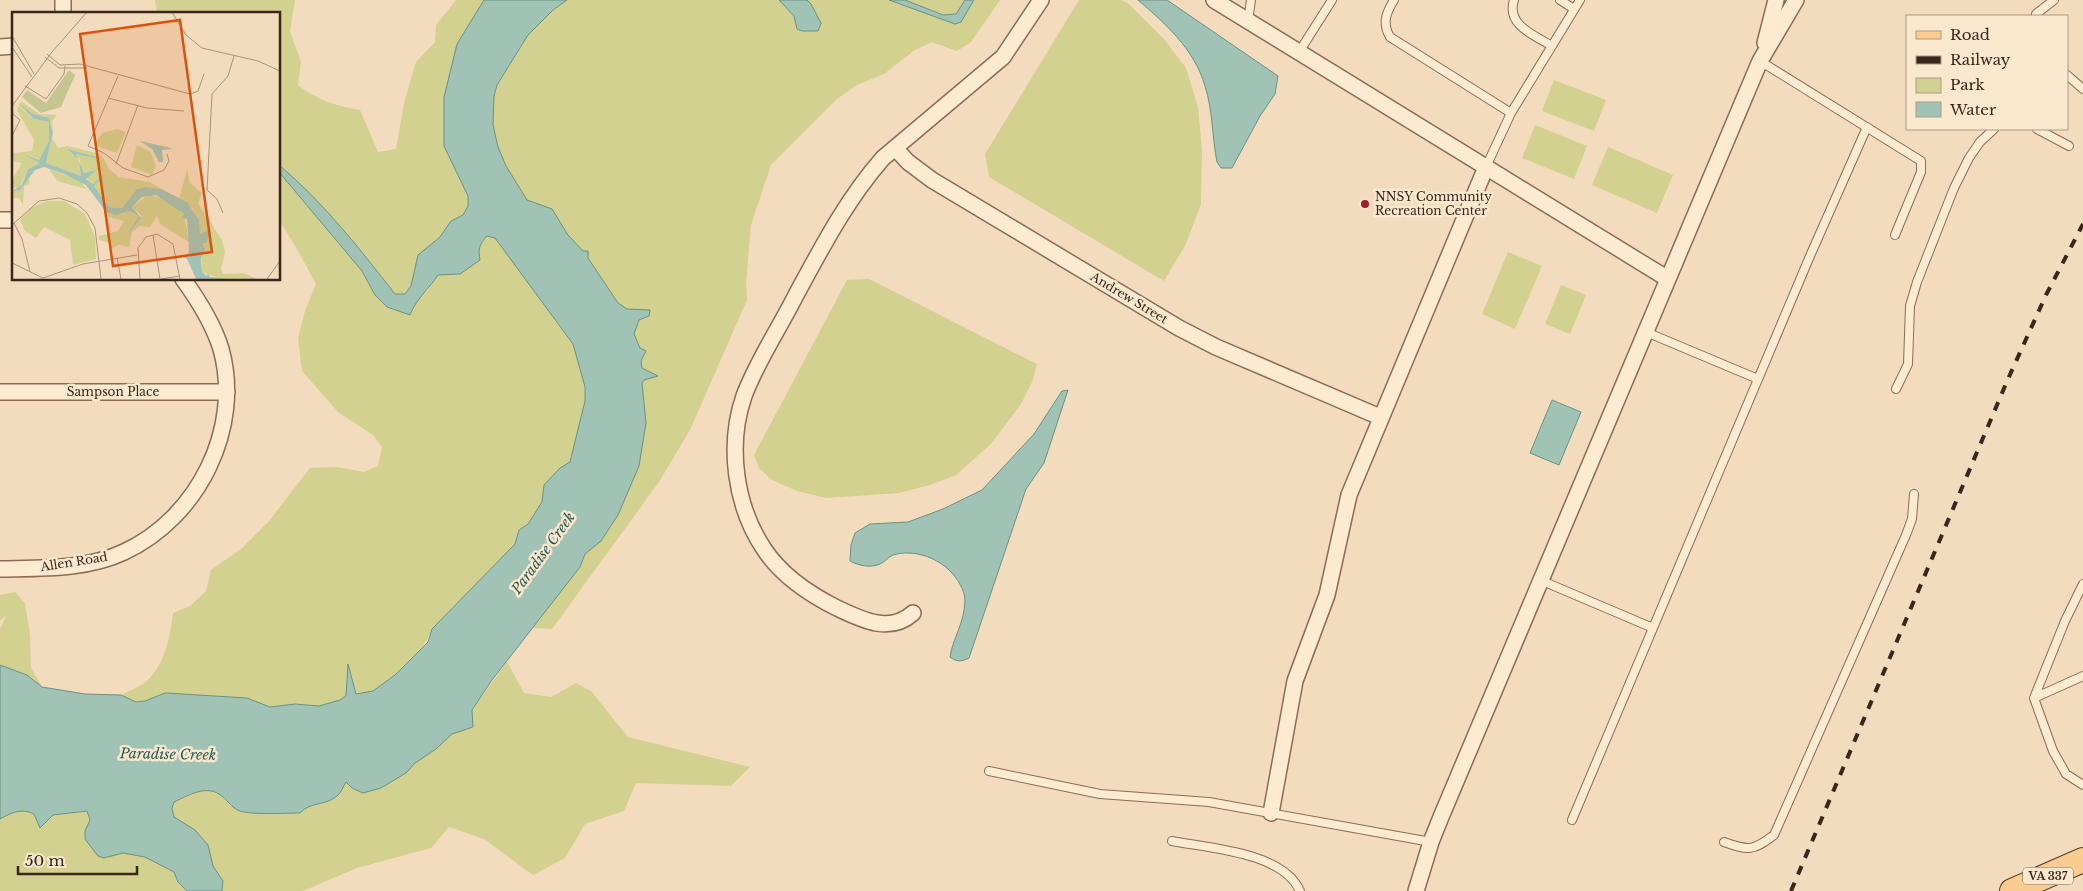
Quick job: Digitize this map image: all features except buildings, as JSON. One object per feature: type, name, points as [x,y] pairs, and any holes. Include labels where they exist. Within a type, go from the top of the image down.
[{"type":"main road","name":"VA 337","points":[[2012,891],[2083,860]]},
{"type":"street","points":[[913,613],[904,621],[894,624],[864,620],[818,599],[796,583],[764,550],[752,529],[744,508],[738,482],[736,456],[740,413],[752,378],[846,206],[872,170],[895,148],[1003,57],[1041,0]]},
{"type":"street","points":[[1214,0],[1668,279]]},
{"type":"street","points":[[1760,61],[1776,0]]},
{"type":"street","points":[[1416,891],[1431,842],[1760,61],[1796,0]]},
{"type":"street","name":"Andrew Street","points":[[895,148],[908,162],[932,180],[1179,328],[1216,347],[1380,417]]},
{"type":"street","points":[[1271,813],[1295,681],[1327,595],[1336,546],[1349,495],[1486,167]]},
{"type":"street","name":"Allen Road","points":[[0,569],[42,568],[98,561],[123,553],[142,542],[166,524],[197,489],[214,457],[224,425],[227,392],[221,351],[213,326],[184,280]]},
{"type":"street","name":"Sampson Place","points":[[0,392],[227,392]]},
{"type":"lane","points":[[1248,21],[1251,0]]},
{"type":"lane","points":[[1299,52],[1332,0]]},
{"type":"lane","points":[[1394,0],[1386,16],[1386,31],[1390,37],[1511,113]]},
{"type":"lane","points":[[1514,0],[1512,8],[1516,22],[1552,46]]},
{"type":"lane","points":[[1560,0],[1574,9]]},
{"type":"lane","points":[[1486,167],[1511,113],[1580,0]]},
{"type":"lane","points":[[2036,15],[2054,0]]},
{"type":"lane","points":[[1760,61],[1921,161],[1922,166],[1895,235]]},
{"type":"lane","points":[[2068,76],[2083,89]]},
{"type":"lane","points":[[1572,820],[1758,379],[1867,127]]},
{"type":"lane","points":[[1896,388],[1908,364],[1910,306],[1917,282],[1954,188],[1968,158],[1980,142],[1993,130]]},
{"type":"lane","points":[[2039,130],[2069,146]]},
{"type":"lane","points":[[1646,332],[1758,379]]},
{"type":"lane","points":[[1724,842],[1744,849],[1762,845],[1774,836],[1906,535],[1912,518],[1914,494]]},
{"type":"lane","points":[[1540,580],[1653,628]]},
{"type":"lane","points":[[2083,584],[2065,621],[2034,698],[2053,751],[2066,774],[2083,785]]},
{"type":"lane","points":[[2034,698],[2083,676]]},
{"type":"lane","points":[[989,771],[1100,794],[1209,802],[1431,842]]},
{"type":"lane","points":[[1172,842],[1245,854],[1277,867],[1297,884],[1300,891]]},
{"type":"green space","points":[[155,0],[295,0],[290,31],[301,62],[298,85],[312,95],[327,102],[360,110],[378,152],[396,149],[404,103],[416,62],[435,42],[436,25],[456,0],[484,0],[444,146],[468,196],[468,206],[463,215],[451,221],[440,237],[418,255],[411,286],[405,294],[395,294],[326,210],[280,166],[280,12],[157,12]]},
{"type":"green space","points":[[567,0],[779,0],[794,16],[797,29],[811,4],[807,0],[889,0],[949,22],[961,22],[974,0],[1000,0],[971,42],[957,51],[932,42],[915,50],[884,74],[857,85],[837,99],[771,165],[751,225],[746,283],[747,300],[690,430],[659,482],[552,629],[533,628],[580,567],[585,554],[601,541],[646,423],[642,383],[644,380],[657,376],[642,368],[640,348],[634,334],[639,320],[648,316],[627,309],[618,303],[588,258],[568,235],[552,210],[527,200],[506,166],[498,147],[493,125],[494,96],[497,85],[528,35],[553,10]]},
{"type":"green space","points":[[905,0],[965,0],[956,14],[943,15]]},
{"type":"green space","points":[[1079,0],[1122,0],[1129,4],[1164,39],[1186,68],[1198,107],[1202,150],[1201,204],[1186,244],[1164,281],[989,177],[985,154]]},
{"type":"green space","points":[[1554,80],[1606,100],[1594,131],[1542,111]]},
{"type":"green space","points":[[1535,125],[1587,146],[1574,179],[1522,158]]},
{"type":"green space","points":[[1608,147],[1673,175],[1657,213],[1592,185]]},
{"type":"green space","points":[[280,173],[362,271],[375,295],[387,307],[410,315],[414,303],[428,290],[438,275],[460,274],[486,236],[495,238],[573,344],[585,387],[585,401],[570,462],[560,468],[544,485],[542,502],[528,524],[519,530],[515,544],[432,629],[416,655],[375,690],[356,694],[348,666],[346,696],[340,700],[319,706],[295,704],[270,707],[247,698],[165,693],[145,701],[136,702],[121,695],[146,682],[158,667],[166,650],[173,613],[190,606],[206,591],[211,570],[241,549],[269,521],[310,468],[337,467],[364,472],[378,466],[382,447],[373,435],[338,412],[302,371],[298,338],[305,311],[316,284],[280,222]]},
{"type":"green space","points":[[1508,252],[1542,266],[1515,329],[1482,314]]},
{"type":"green space","points":[[869,279],[1037,364],[1032,382],[1021,404],[991,444],[956,475],[930,485],[899,493],[826,498],[797,491],[772,480],[759,468],[754,455],[847,280]]},
{"type":"green space","points":[[1561,285],[1586,295],[1570,334],[1545,324]]},
{"type":"green space","points":[[15,592],[25,603],[30,635],[31,668],[42,687],[27,675],[0,665],[0,629],[6,616],[0,620],[0,595]]},
{"type":"green space","points":[[507,662],[524,693],[551,697],[576,683],[591,691],[628,737],[750,767],[731,786],[636,783],[624,811],[585,824],[565,858],[533,875],[484,839],[449,827],[431,848],[357,868],[303,891],[222,891],[223,881],[213,866],[208,845],[195,830],[174,817],[172,808],[174,802],[201,791],[218,793],[230,806],[299,807],[335,798],[346,781],[406,773],[415,763],[436,749],[452,734],[472,727],[472,710]]},
{"type":"green space","points":[[26,810],[34,814],[41,828],[53,815],[87,811],[90,820],[85,831],[104,858],[123,853],[145,857],[174,872],[178,882],[187,891],[0,891],[0,819],[15,811]]},
{"type":"water","name":"Paradise Creek","points":[[484,0],[567,0],[553,10],[528,35],[497,85],[494,96],[493,125],[498,147],[506,166],[527,200],[552,209],[568,235],[583,251],[588,251],[588,258],[618,303],[627,309],[650,310],[649,316],[639,320],[634,334],[640,348],[646,351],[641,361],[642,368],[658,376],[644,380],[642,383],[646,423],[639,466],[618,515],[601,541],[585,554],[580,567],[492,680],[472,710],[473,727],[452,734],[436,749],[415,763],[406,773],[381,788],[363,793],[352,788],[346,782],[340,793],[333,799],[304,809],[300,813],[240,811],[219,794],[208,791],[196,792],[174,802],[172,808],[174,817],[195,830],[208,845],[213,866],[223,881],[222,891],[187,891],[178,882],[174,872],[145,857],[123,853],[104,858],[98,856],[85,839],[85,831],[90,820],[87,811],[53,815],[40,828],[34,814],[25,811],[9,814],[0,819],[0,665],[27,675],[42,687],[85,694],[121,695],[136,702],[145,701],[165,693],[247,698],[270,707],[295,704],[319,706],[340,700],[346,696],[348,664],[356,694],[373,691],[395,675],[428,642],[432,629],[515,544],[519,530],[528,524],[542,502],[544,485],[560,468],[570,462],[585,401],[585,387],[573,344],[495,238],[487,236],[480,247],[480,260],[460,274],[438,275],[410,315],[387,307],[375,295],[362,271],[280,173],[280,166],[326,210],[395,294],[405,294],[411,286],[418,255],[440,237],[451,221],[463,215],[468,206],[468,196],[444,146],[444,97],[457,44]]},
{"type":"water","points":[[779,0],[807,0],[821,23],[818,31],[802,31],[797,29],[794,16]]},
{"type":"water","points":[[889,0],[905,0],[943,15],[956,14],[965,0],[974,0],[961,22],[955,24]]},
{"type":"water","points":[[1138,0],[1167,0],[1278,76],[1275,94],[1260,116],[1232,168],[1221,168],[1217,162],[1208,95],[1194,61],[1178,38]]},
{"type":"water","points":[[1068,390],[1044,463],[1026,489],[969,658],[961,661],[955,660],[950,657],[963,617],[965,597],[955,577],[938,562],[916,554],[901,553],[893,555],[882,563],[873,566],[854,563],[850,561],[851,545],[855,533],[870,524],[908,522],[943,509],[982,490],[1034,434],[1062,391]]},
{"type":"water","points":[[1552,400],[1581,412],[1559,465],[1530,453]]},
{"type":"railway","points":[[1791,891],[2008,379],[2046,295],[2083,224]]},
{"type":"place","name":"NNSY Community Recreation Center","points":[[1365,204]]}]
